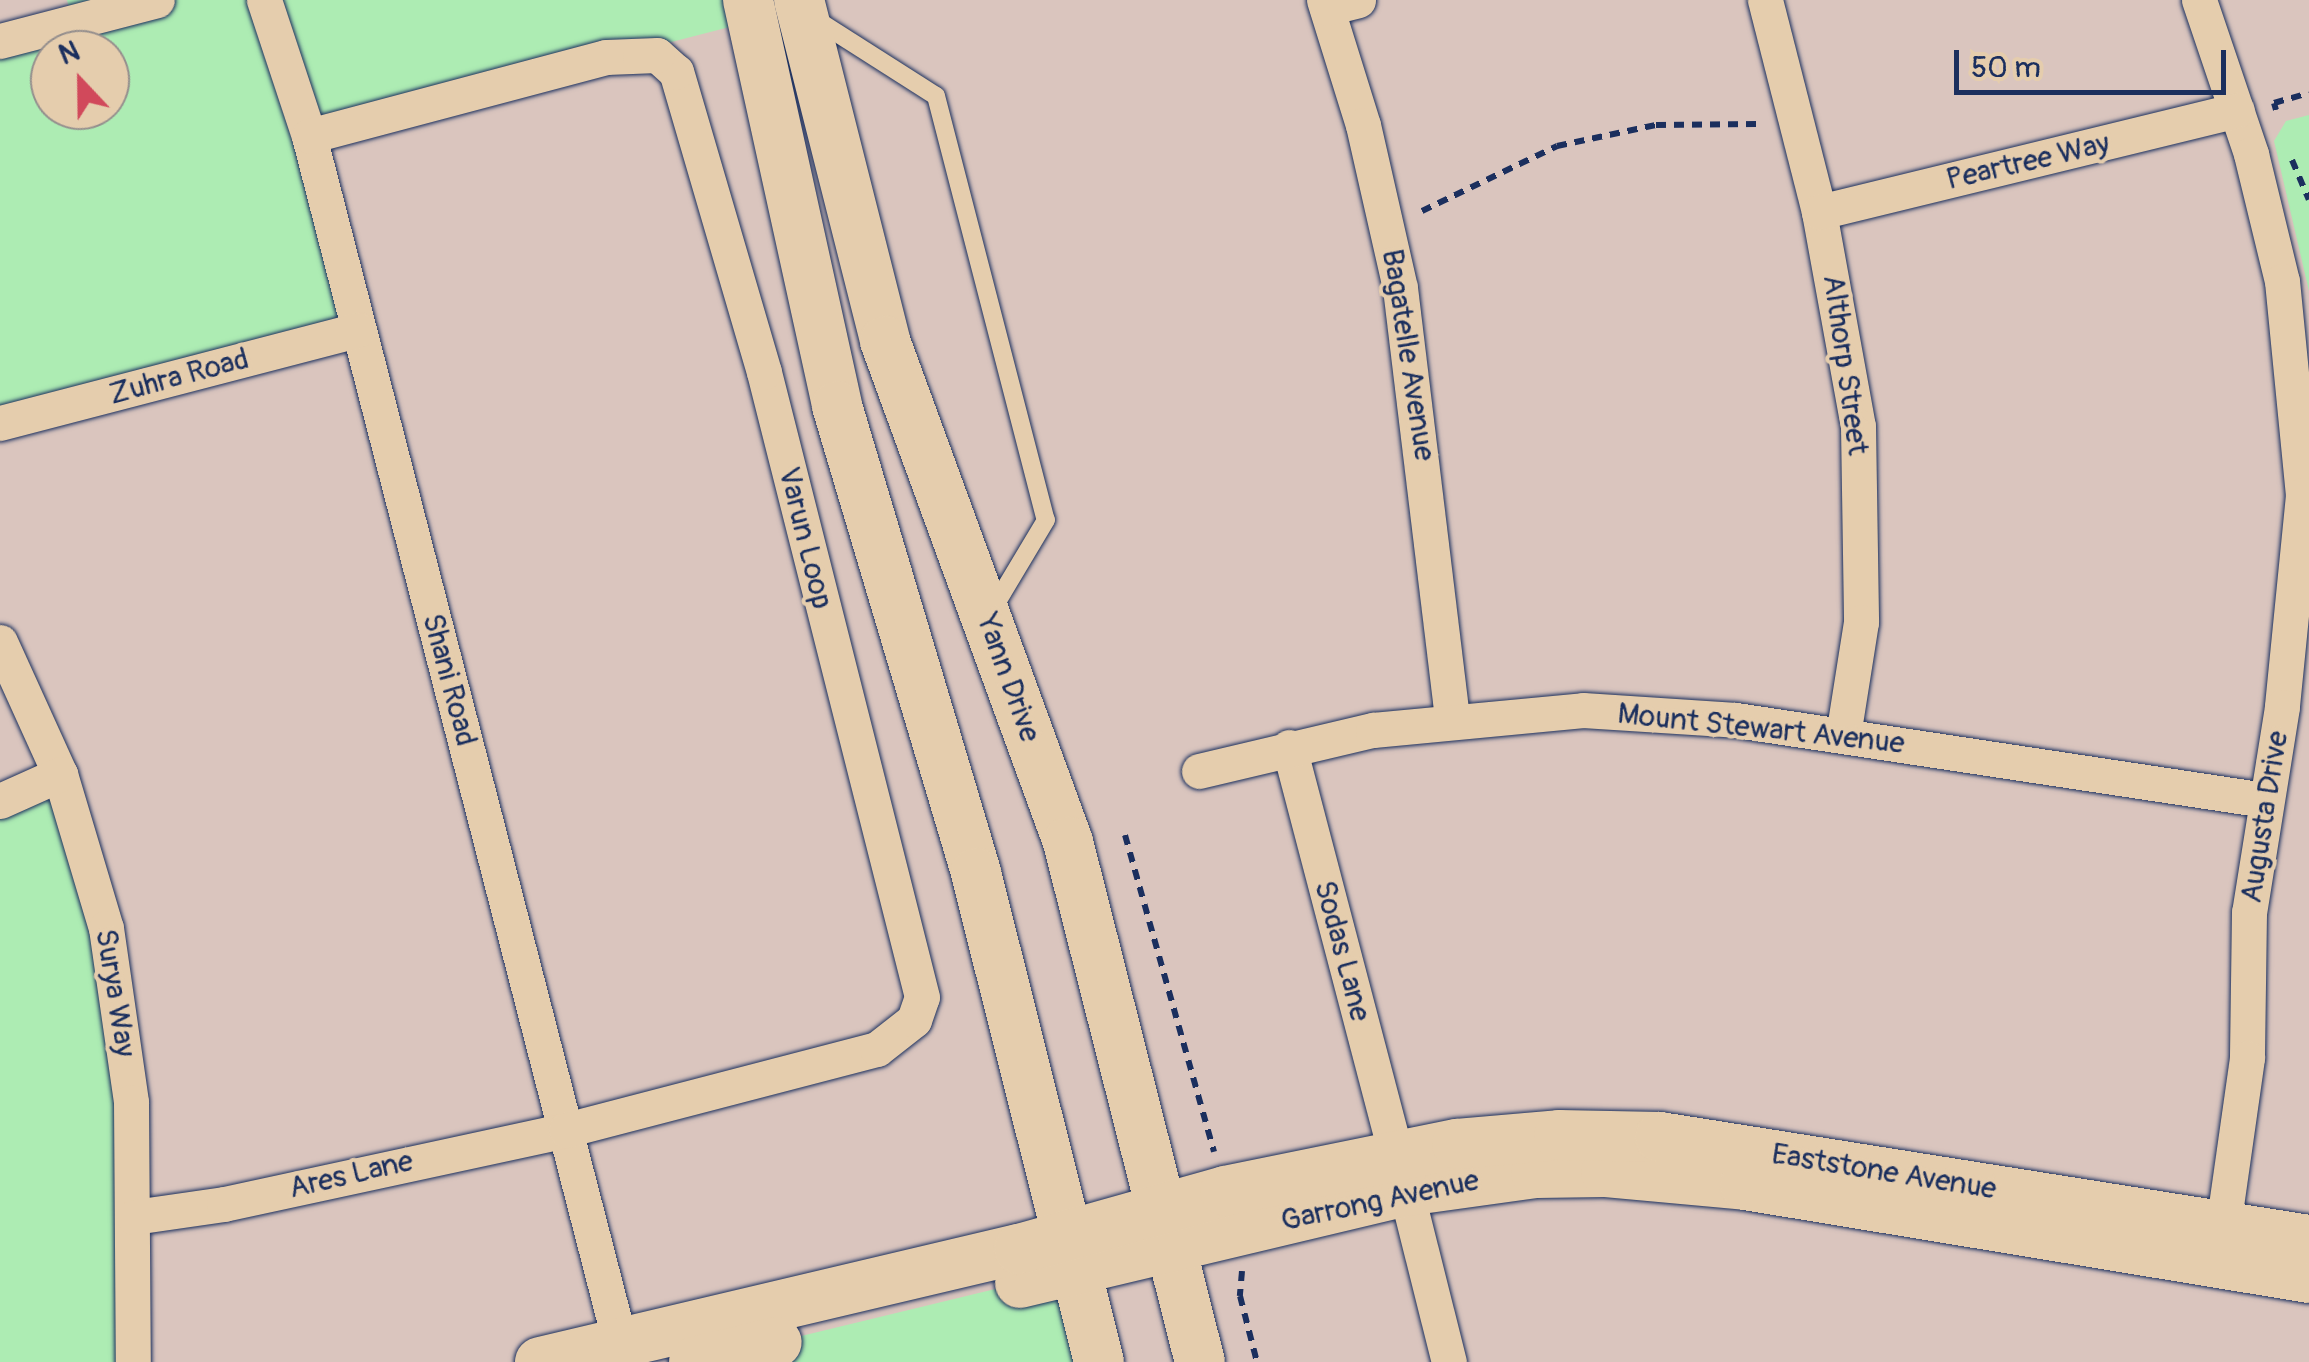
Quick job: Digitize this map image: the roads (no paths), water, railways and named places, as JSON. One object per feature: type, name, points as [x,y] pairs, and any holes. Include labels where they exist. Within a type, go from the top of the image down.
[{"type":"street","points":[[0,41],[157,0]]},
{"type":"street","name":"Shani Road","points":[[264,0],[309,136],[622,1353]]},
{"type":"street","points":[[748,0],[837,406],[976,872],[1075,1252],[1099,1362]]},
{"type":"street","name":"Althorp Street","points":[[1765,0],[1819,212],[1858,426],[1861,622],[1843,736]]},
{"type":"street","name":"Augusta Drive","points":[[2199,0],[2268,211],[2301,352],[2304,495],[2250,912],[2247,1058],[2220,1245]]},
{"type":"street","name":"Bagatelle Avenue","points":[[1337,3],[1400,288],[1452,718]]},
{"type":"street","name":"Yann Drive","points":[[801,5],[886,341],[1068,842],[1200,1362]]},
{"type":"street","name":"Varun Loop","points":[[309,136],[606,58],[656,55],[676,72],[691,108],[764,372],[918,979],[920,1010],[897,1039],[877,1049],[566,1130]]},
{"type":"street","name":"Peartree Way","points":[[1819,212],[2237,110]]},
{"type":"street","name":"Zuhra Road","points":[[0,423],[358,330]]},
{"type":"street","name":"Surya Way","points":[[0,642],[60,774],[113,967],[132,1102],[133,1362]]},
{"type":"street","name":"Mount Stewart Avenue","points":[[1199,771],[1289,748],[1452,718],[1657,713],[1843,736],[2266,800]]},
{"type":"street","name":"Sodas Lane","points":[[1289,748],[1449,1362]]},
{"type":"street","points":[[0,801],[60,774]]},
{"type":"street","name":"Ares Lane","points":[[134,1217],[224,1204],[566,1130]]},
{"type":"street","name":"Eaststone Avenue","points":[[1457,1144],[1559,1135],[1660,1137],[2220,1245],[2309,1278]]},
{"type":"street","name":"Garrong Avenue","points":[[1401,1173],[1457,1144]]},
{"type":"street","name":"Garrong Avenue","points":[[540,1362],[622,1353],[1075,1252],[1229,1211],[1401,1173],[1670,1174],[2076,1240]]},
{"type":"street","name":"Eaststone Avenue","points":[[2076,1240],[2220,1245],[2309,1240]]},
{"type":"street","name":"Garrong Avenue","points":[[694,1362],[1075,1252]]},
{"type":"lane","points":[[801,5],[936,96],[1046,520],[987,620]]}]
